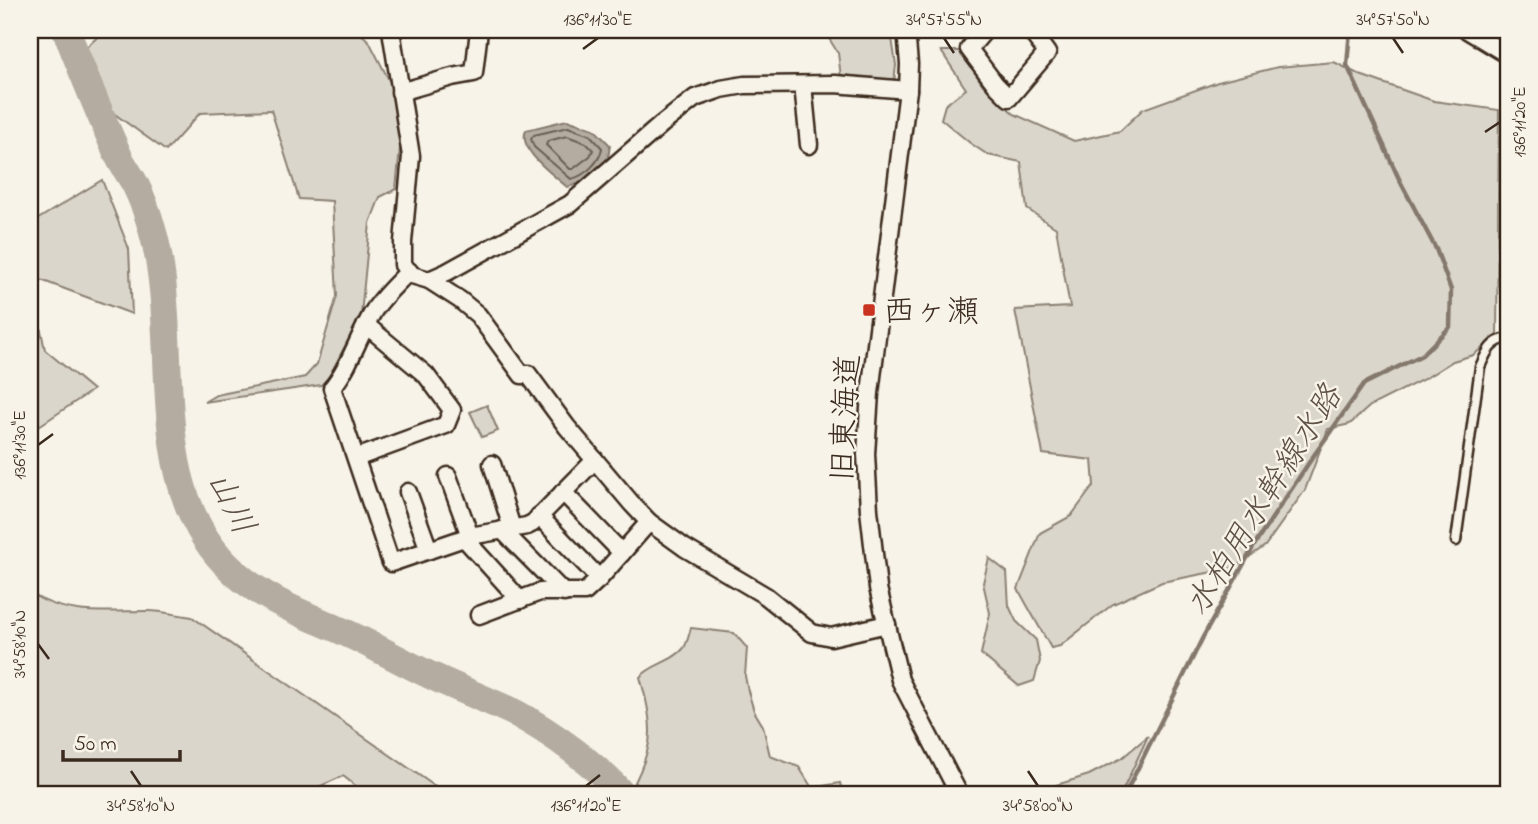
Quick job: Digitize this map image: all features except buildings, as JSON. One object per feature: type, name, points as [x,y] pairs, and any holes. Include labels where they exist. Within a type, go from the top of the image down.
[{"type":"street","points":[[391,30],[411,156],[403,265],[412,275],[429,280],[460,300],[478,316],[522,374],[528,374],[567,427],[649,522],[685,548],[766,596],[812,633],[831,638],[887,624]]},
{"type":"street","points":[[400,92],[474,73],[479,30]]},
{"type":"street","name":"旧東海道","points":[[905,30],[909,64],[908,90],[870,393],[866,454],[869,510],[878,588],[900,680],[959,794]]},
{"type":"street","points":[[985,30],[969,49],[1009,98],[1047,53],[1030,30]]},
{"type":"street","points":[[1467,30],[1508,55]]},
{"type":"street","points":[[429,280],[570,204],[695,98],[744,85],[835,84],[908,90]]},
{"type":"street","points":[[803,85],[809,145]]},
{"type":"street","points":[[409,271],[374,309],[342,376],[332,388],[391,563],[467,537],[533,523],[595,460]]},
{"type":"street","points":[[356,458],[446,425],[452,410],[426,375],[366,325]]},
{"type":"street","points":[[492,464],[507,529],[564,593]]},
{"type":"street","points":[[447,476],[467,537],[520,600]]},
{"type":"street","points":[[408,492],[429,550]]},
{"type":"street","points":[[563,492],[622,553]]},
{"type":"street","points":[[539,516],[599,579]]},
{"type":"street","points":[[479,615],[540,592],[585,592],[649,522]]},
{"type":"lane","points":[[1456,541],[1480,367],[1488,347],[1499,339],[1508,338]]},
{"type":"shaded area","points":[[127,30],[357,30],[369,41],[392,86],[401,138],[396,189],[380,197],[370,223],[361,315],[329,377],[321,385],[204,402],[216,395],[305,377],[317,364],[337,296],[332,201],[299,199],[271,110],[200,113],[166,151],[105,107],[84,49],[100,35]]},
{"type":"shaded area","points":[[835,30],[893,30],[891,38],[896,65],[894,82],[841,77],[838,53],[828,37]]},
{"type":"shaded area","points":[[941,51],[961,51],[983,85],[1014,114],[1074,141],[1120,131],[1143,109],[1218,82],[1278,67],[1334,62],[1360,75],[1434,101],[1499,110],[1497,337],[1473,355],[1453,361],[1370,406],[1350,424],[1328,429],[1305,490],[1265,546],[1233,568],[1162,582],[1113,604],[1060,646],[1051,648],[1018,589],[1040,533],[1071,516],[1094,485],[1092,460],[1043,454],[1015,310],[1070,307],[1056,228],[1027,209],[1021,162],[988,155],[941,119],[945,105],[966,89]]},
{"type":"shaded area","points":[[102,180],[129,249],[132,314],[30,276],[30,224]]},
{"type":"shaded area","points":[[30,277],[45,350],[93,390],[30,432]]},
{"type":"shaded area","points":[[487,405],[498,431],[482,437],[470,412]]},
{"type":"shaded area","points":[[989,558],[1007,572],[1009,606],[1016,621],[1036,640],[1040,661],[1034,681],[1019,686],[981,654],[990,613],[983,583]]},
{"type":"shaded area","points":[[30,593],[44,601],[73,609],[102,612],[153,611],[192,617],[446,794],[366,794],[343,776],[303,794],[30,794]]},
{"type":"shaded area","points":[[691,628],[734,633],[747,648],[745,676],[748,691],[754,711],[763,726],[770,756],[799,767],[812,788],[840,783],[843,794],[634,794],[631,790],[650,740],[648,711],[640,677],[683,649]]},
{"type":"shaded area","points":[[1148,736],[1121,794],[1051,794],[1056,785],[1089,775],[1122,758]]},
{"type":"water","points":[[567,120],[594,129],[610,145],[603,167],[594,175],[567,187],[538,162],[525,138],[526,130]]},
{"type":"waterway","name":"山川","points":[[66,30],[119,157],[140,195],[152,229],[161,272],[175,455],[186,497],[204,537],[233,571],[258,590],[434,677],[517,714],[572,750],[622,794]]},
{"type":"waterway","name":"水柏用水幹線水路","points":[[1125,794],[1203,637],[1255,544],[1312,458],[1364,384],[1422,355],[1450,327],[1451,290],[1436,249],[1400,181],[1347,65],[1350,30]]},
{"type":"place","name":"西ヶ瀬","points":[[869,310]]}]
